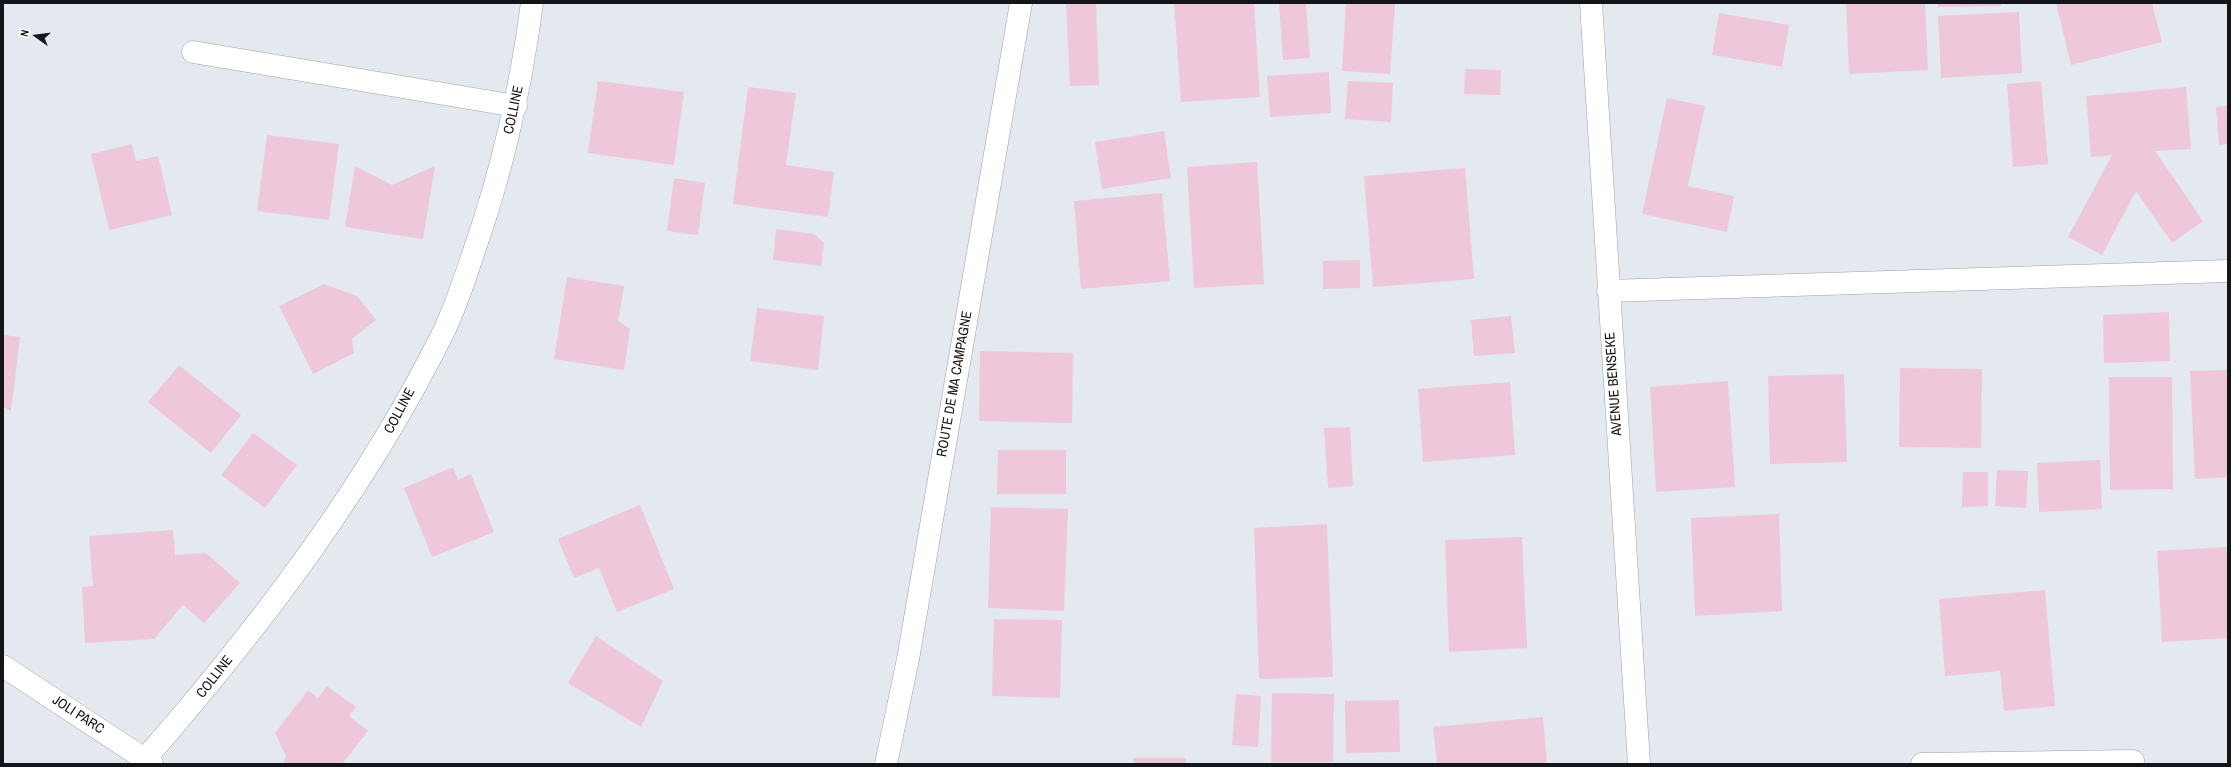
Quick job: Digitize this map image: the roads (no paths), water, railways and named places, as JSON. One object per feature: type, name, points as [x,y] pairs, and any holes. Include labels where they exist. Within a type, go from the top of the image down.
[{"type":"street","name":"COLLINE","points":[[149,762],[224,667],[328,528],[387,436],[445,328],[462,288],[500,170],[516,106],[532,3]]},
{"type":"street","name":"ROUTE DE MA CAMPAGNE","points":[[886,764],[908,660],[1021,3]]},
{"type":"street","name":"AVENUE BENSEKE","points":[[1591,3],[1639,764]]},
{"type":"street","points":[[192,52],[516,106]]},
{"type":"street","points":[[1608,291],[2228,271]]},
{"type":"street","name":"JOLI PARC","points":[[3,666],[149,762]]},
{"type":"street","points":[[1922,764],[2133,761]]}]
